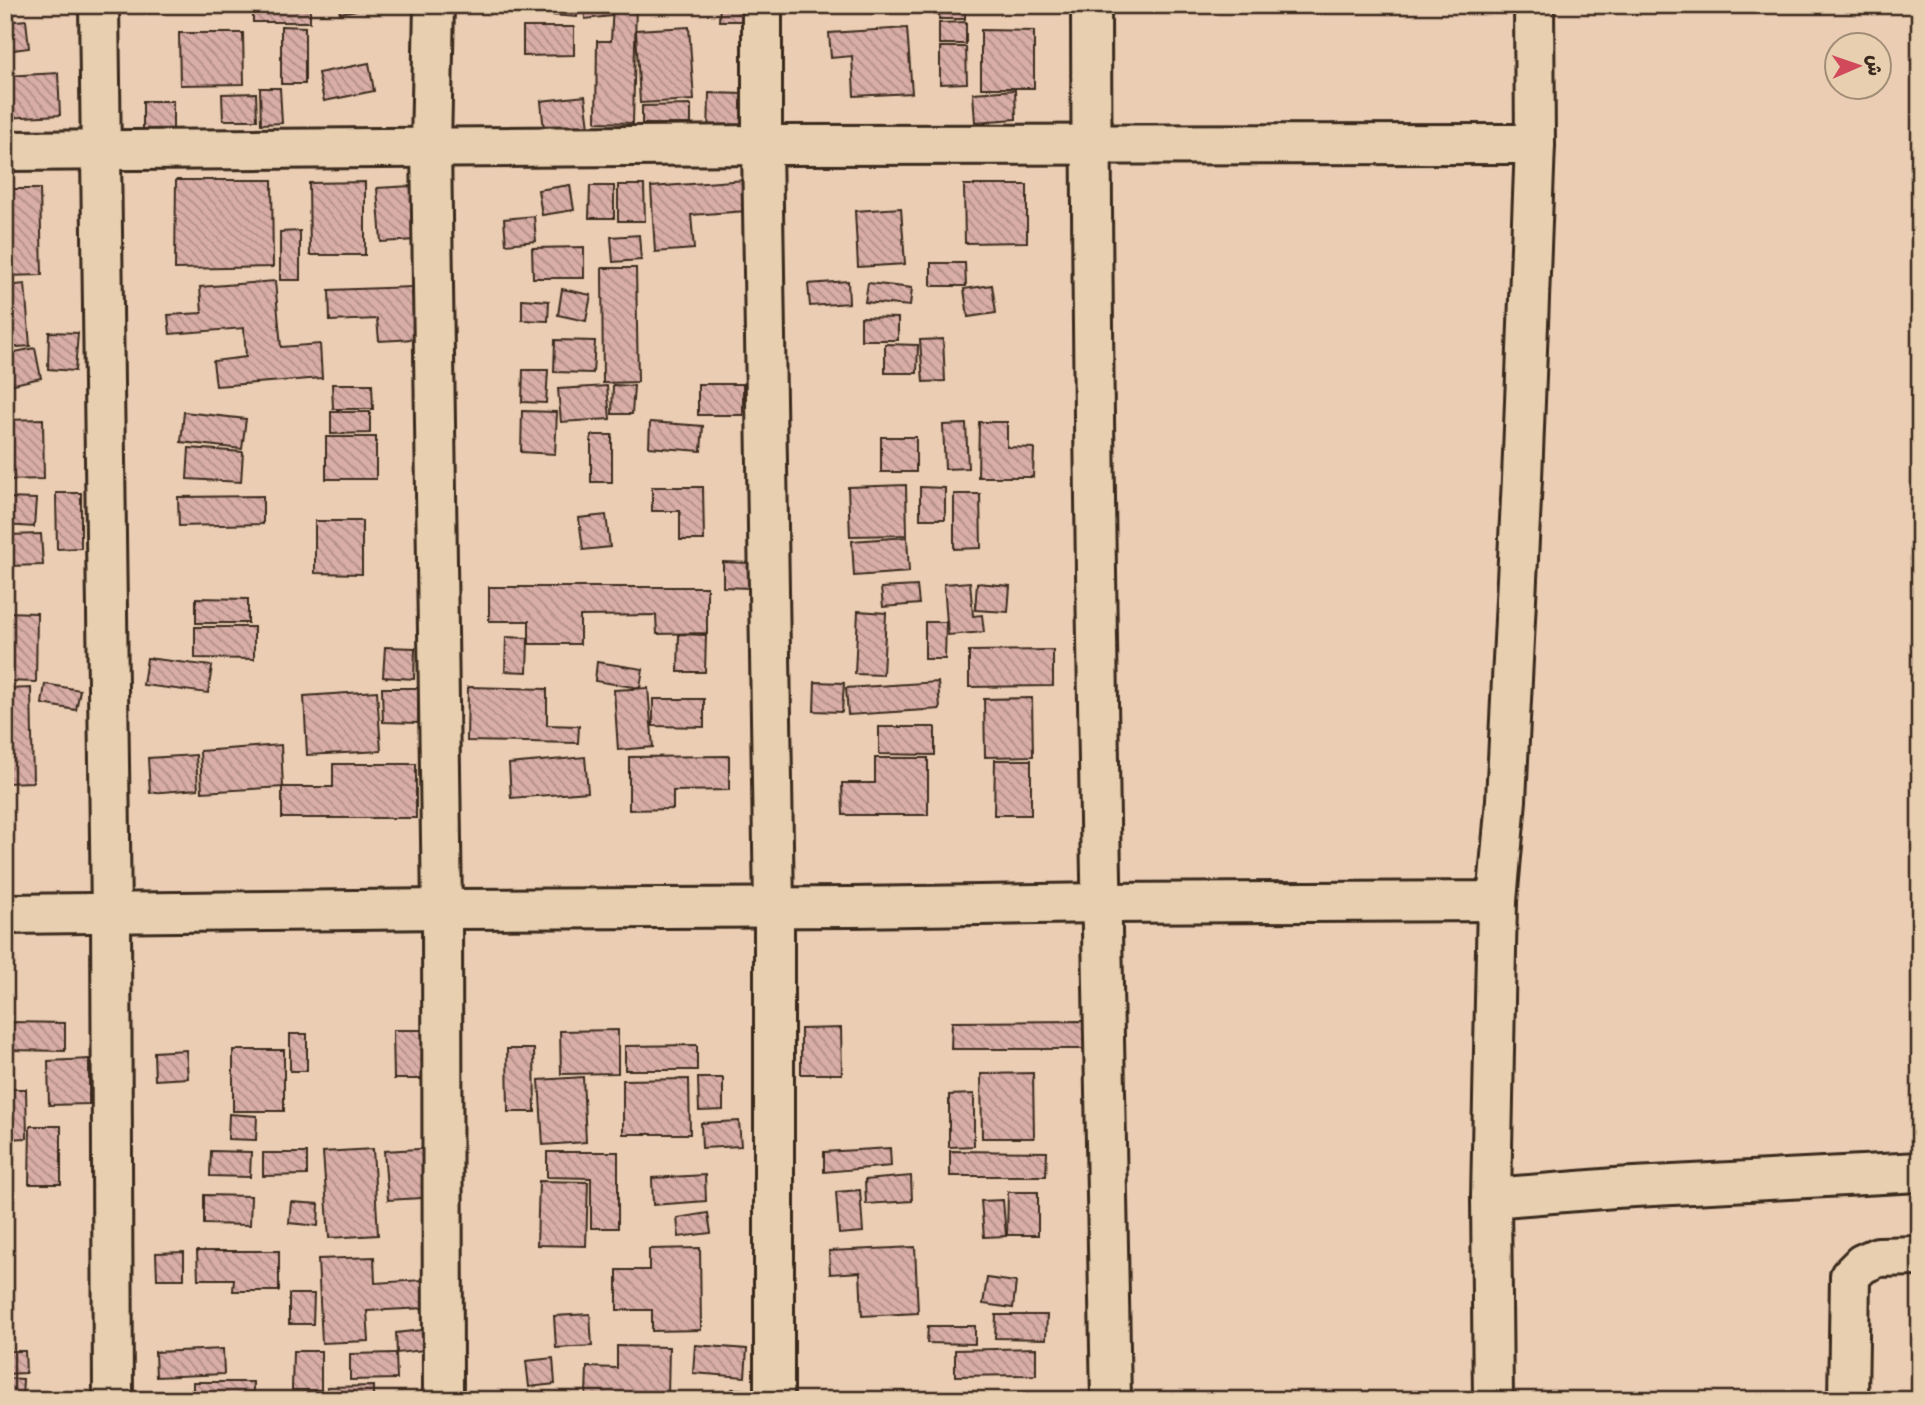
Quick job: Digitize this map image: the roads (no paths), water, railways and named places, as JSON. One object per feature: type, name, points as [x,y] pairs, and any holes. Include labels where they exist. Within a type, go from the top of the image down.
[{"type":"street","points":[[99,5],[111,914],[113,1400]]},
{"type":"street","points":[[434,5],[431,146],[442,909],[443,1400]]},
{"type":"street","points":[[762,5],[774,908],[774,1400]]},
{"type":"street","points":[[1091,5],[1101,903],[1111,1400]]},
{"type":"street","points":[[1493,1400],[1491,1198],[1497,901],[1506,800],[1518,576],[1535,144],[1534,5]]},
{"type":"street","points":[[5,151],[431,146],[1535,144]]},
{"type":"street","points":[[5,914],[1497,901]]},
{"type":"street","points":[[1491,1198],[1615,1188],[1920,1172]]},
{"type":"street","points":[[1847,1400],[1850,1276],[1862,1264],[1878,1257],[1920,1256]]}]
